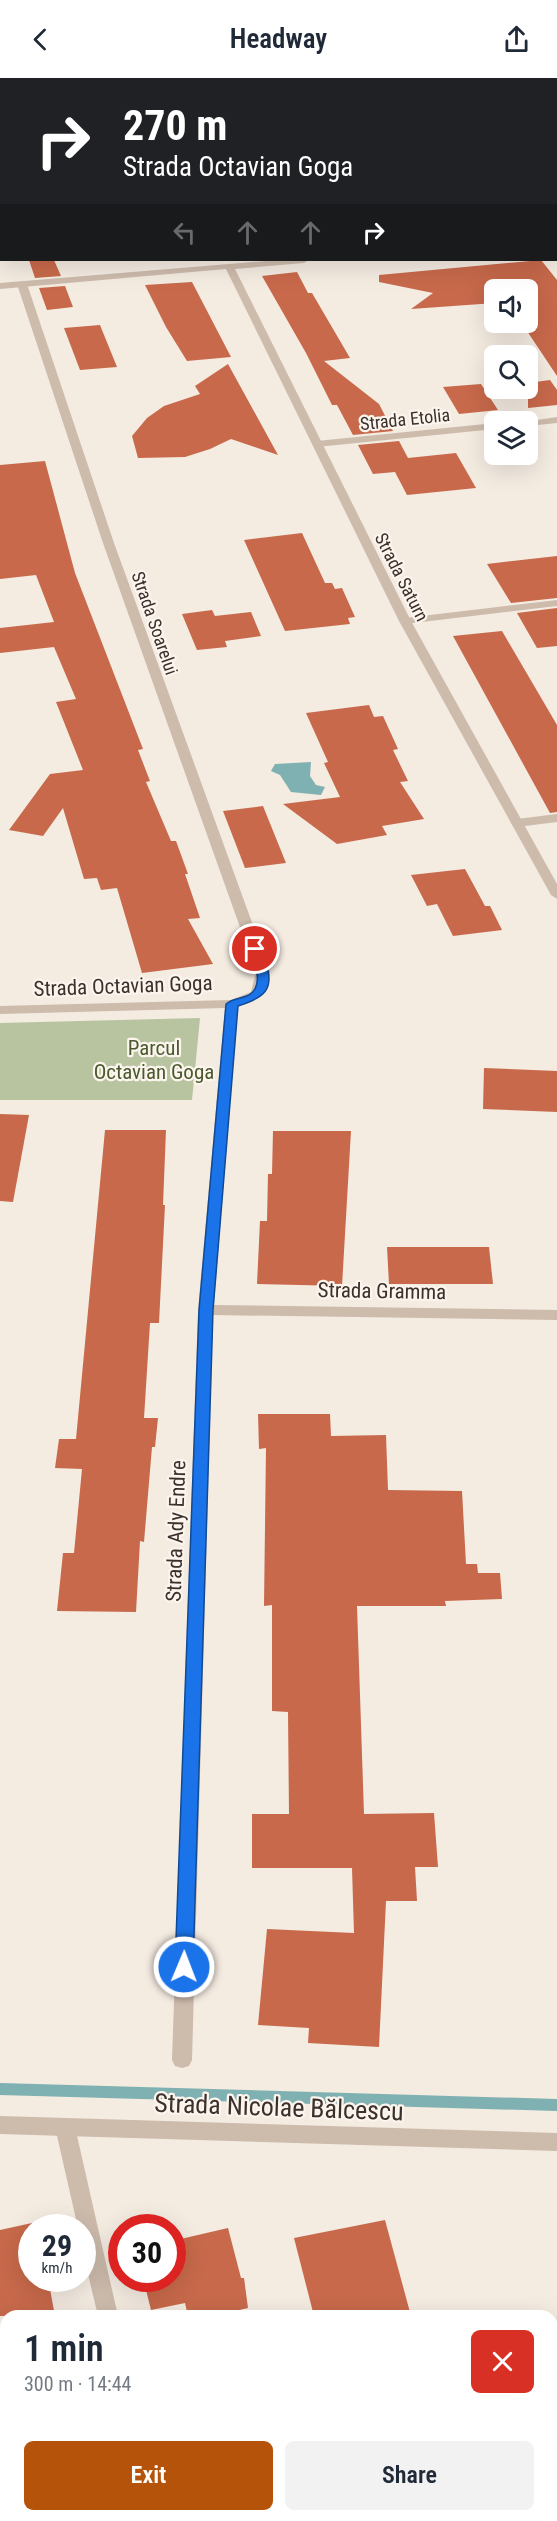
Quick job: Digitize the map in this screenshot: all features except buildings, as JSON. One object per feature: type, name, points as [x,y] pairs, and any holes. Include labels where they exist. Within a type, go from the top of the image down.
[{"type":"street","points":[[0,286],[292,261]]},
{"type":"street","name":"Strada Saturn","points":[[229,266],[405,621],[557,895]]},
{"type":"street","name":"Strada Soarelui","points":[[22,284],[71,437],[141,638],[263,972]]},
{"type":"street","points":[[538,422],[557,420]]},
{"type":"street","name":"Strada Etolia","points":[[317,444],[484,427]]},
{"type":"street","points":[[405,621],[557,603]]},
{"type":"street","points":[[517,823],[557,818]]},
{"type":"street","name":"Strada Octavian Goga","points":[[0,1010],[232,1004],[254,997],[262,988],[263,972]]},
{"type":"street","name":"Strada Ady Endre","points":[[182,2060],[206,1310],[232,1004]]},
{"type":"street","name":"Strada Gramma","points":[[206,1310],[557,1315]]},
{"type":"street","name":"Strada Nicolae Bălcescu","points":[[0,2125],[557,2142]]},
{"type":"street","points":[[65,2127],[107,2310]]},
{"type":"green space","name":"Parcul Octavian Goga","points":[[200,1018],[192,1100],[0,1100],[0,1023]]},
{"type":"water","points":[[311,762],[310,776],[316,785],[325,787],[321,795],[291,792],[280,775],[271,771],[275,764]]},
{"type":"waterway","points":[[0,2089],[557,2105]]},
{"type":"route","points":[[184,1967],[206,1310],[232,1004],[254,997],[262,988],[263,972],[255,949]]}]
